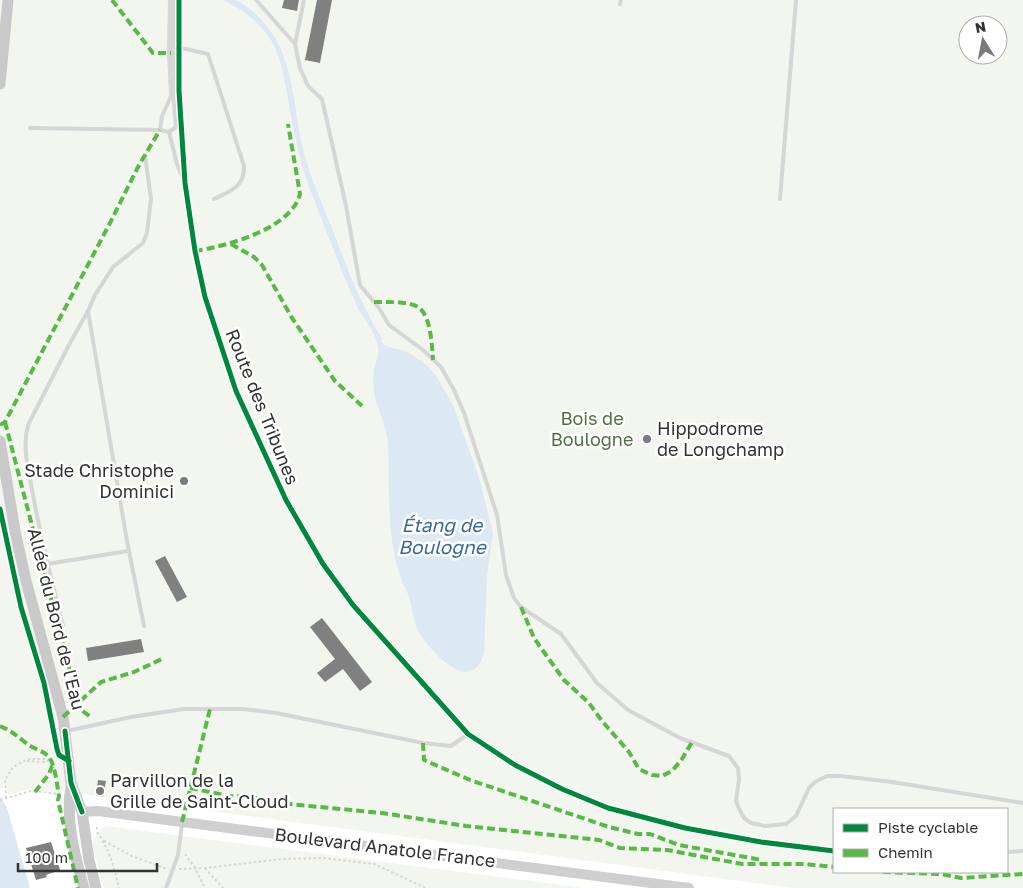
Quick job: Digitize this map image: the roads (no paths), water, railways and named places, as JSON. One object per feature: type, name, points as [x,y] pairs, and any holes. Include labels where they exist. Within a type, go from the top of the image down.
[{"type":"main road","points":[[0,84],[8,0]]},
{"type":"main road","name":"Allée du Bord de l'Eau","points":[[0,441],[26,581],[65,731],[71,783],[82,812],[89,860],[96,888]]},
{"type":"main road","name":"Allée du Bord de l'Eau","points":[[71,783],[68,801],[71,833],[84,888]]},
{"type":"main road","name":"Boulevard Anatole France","points":[[82,812],[98,811],[689,888]]},
{"type":"main road","points":[[71,833],[82,812]]},
{"type":"street","name":"Route des Tribunes","points":[[172,0],[171,48],[176,92]]},
{"type":"lane","points":[[256,0],[295,44]]},
{"type":"lane","points":[[304,0],[295,44],[300,68],[308,86],[322,99],[344,196],[360,285],[379,308],[388,325],[423,350],[441,367],[454,390],[467,422],[495,508],[506,575],[514,598],[521,608],[561,634],[598,683],[628,710],[680,738],[728,756],[738,768],[739,779],[736,801],[744,818],[751,823],[765,826],[786,824],[796,816],[809,788],[815,782],[827,776],[892,782],[1023,804]]},
{"type":"lane","points":[[780,199],[796,0]]},
{"type":"lane","points":[[171,48],[208,54],[244,166],[243,180],[240,184],[214,199]]},
{"type":"lane","points":[[160,130],[162,116],[176,92]]},
{"type":"lane","name":"Route des Tribunes","points":[[176,92],[176,127],[169,132],[177,164],[185,183],[195,251],[205,297],[220,346],[236,390],[286,500],[323,564],[353,605],[468,734],[515,765],[562,789],[608,808],[685,828],[761,842],[833,851]]},
{"type":"lane","points":[[30,128],[160,130],[169,132]]},
{"type":"lane","points":[[63,626],[47,564],[30,477],[25,444],[26,434],[29,423],[95,295],[113,267],[143,243],[151,199],[145,155]]},
{"type":"lane","points":[[88,311],[128,551],[144,626]]},
{"type":"lane","points":[[47,564],[128,551]]},
{"type":"lane","points":[[65,731],[131,717],[184,710],[243,709],[276,713],[424,743],[452,746],[468,734]]},
{"type":"lane","points":[[166,888],[174,870],[182,822]]},
{"type":"lane","points":[[1008,852],[1023,851]]},
{"type":"water","name":"Étang de Boulogne","points":[[222,0],[234,0],[251,10],[263,21],[282,51],[287,65],[301,139],[310,173],[349,273],[367,313],[382,339],[381,342],[386,346],[405,351],[430,368],[454,407],[480,481],[493,533],[487,576],[484,653],[478,666],[471,671],[462,671],[442,660],[420,634],[416,625],[409,597],[400,575],[392,540],[389,508],[388,444],[384,424],[375,399],[373,380],[374,368],[378,357],[376,340],[356,304],[307,182],[296,141],[284,75],[276,50],[268,35],[257,23],[244,12]]},
{"type":"water","points":[[0,796],[7,808],[30,888],[0,888]]},
{"type":"place","name":"Hippodrome de Longchamp","points":[[647,439]]},
{"type":"place","name":"Stade Christophe Dominici","points":[[184,481]]},
{"type":"place","name":"Parvillon de la Grille de Saint-Cloud","points":[[100,791]]},
{"type":"park label","name":"Bois de Boulogne","points":[[592,429]]}]
